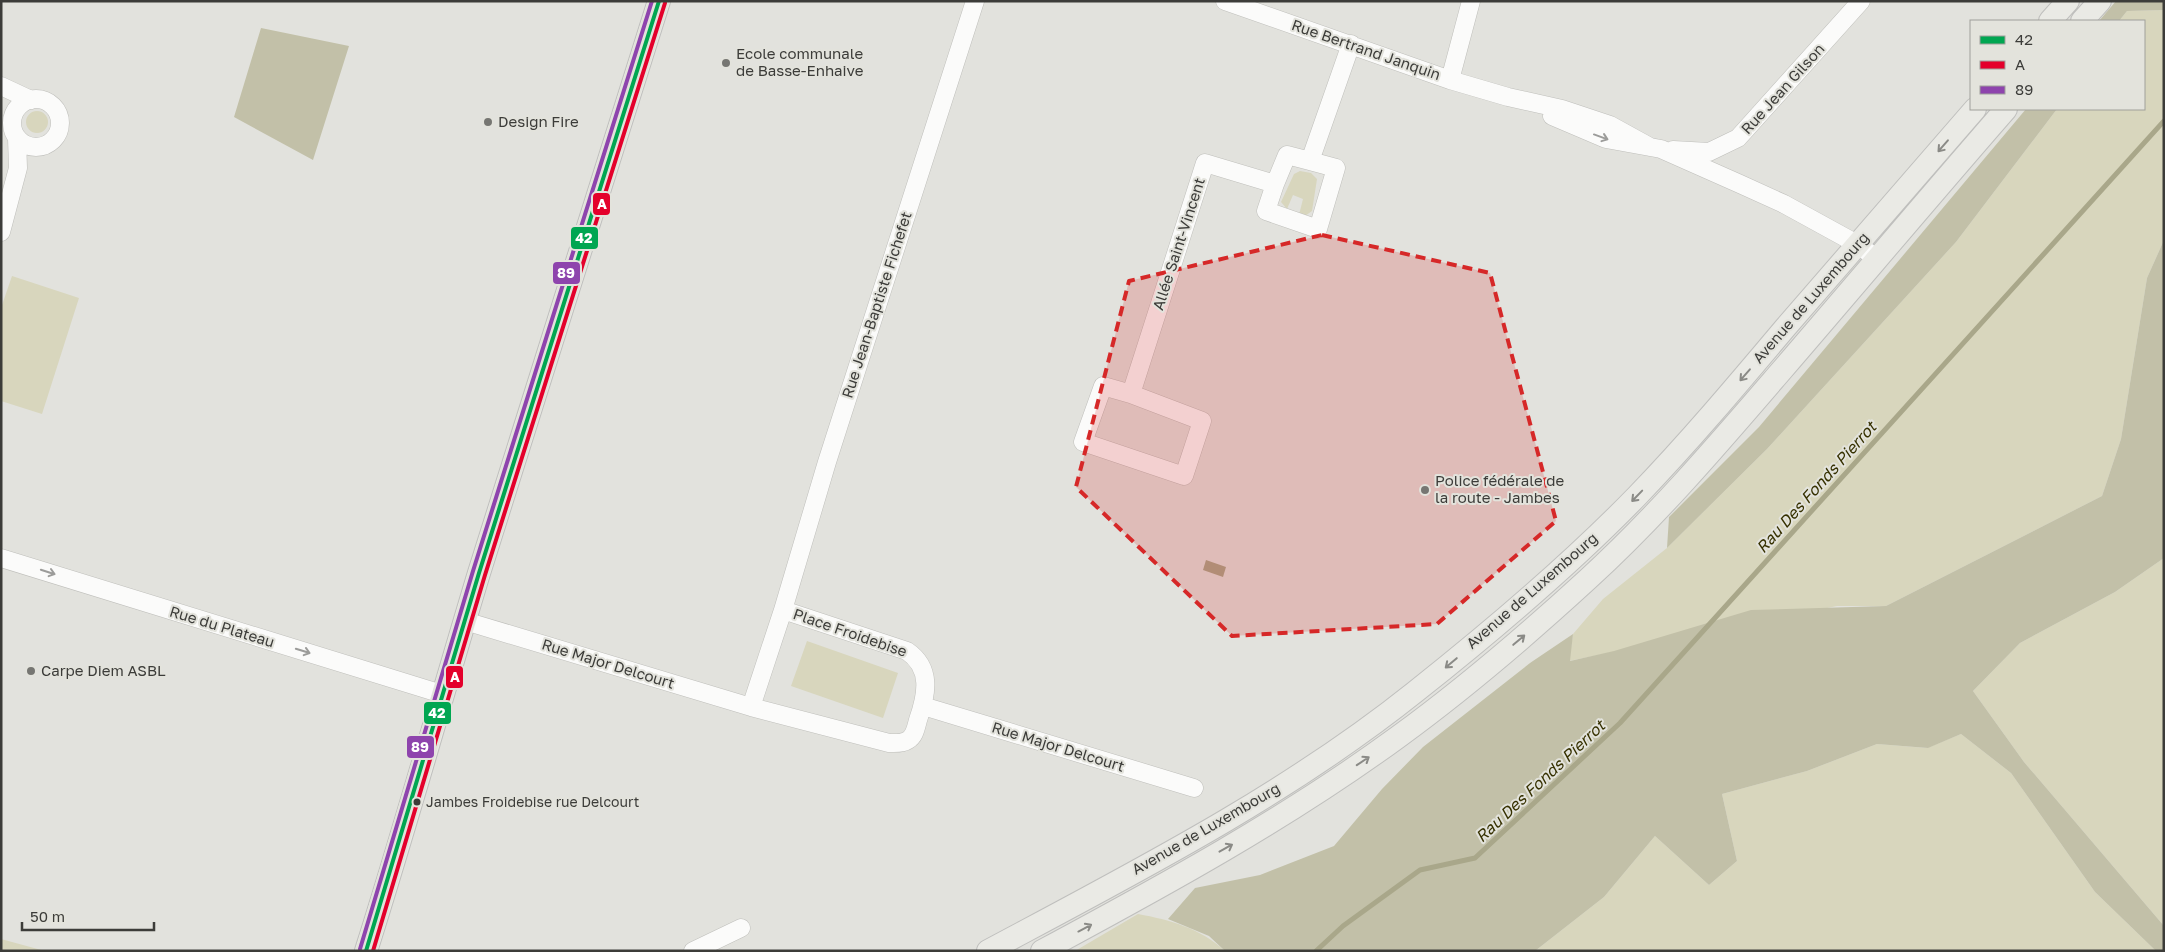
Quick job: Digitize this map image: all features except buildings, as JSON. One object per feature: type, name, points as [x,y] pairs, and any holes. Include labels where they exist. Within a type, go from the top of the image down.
[{"type":"main road","points":[[366,951],[414,800],[442,694],[464,622],[659,1]]},
{"type":"main road","points":[[2051,20],[2068,1]]},
{"type":"main road","points":[[2083,20],[2100,1]]},
{"type":"main road","name":"Avenue de Luxembourg","points":[[988,951],[1086,899],[1237,813],[1311,766],[1414,693],[1520,605],[1636,497],[1696,431],[1974,110]]},
{"type":"main road","name":"Avenue de Luxembourg","points":[[1042,951],[1254,832],[1397,738],[1463,687],[1590,578],[1655,514],[1718,444],[2005,110]]},
{"type":"street","name":"Rue Jean-Baptiste Fichefet","points":[[783,610],[827,462],[975,1]]},
{"type":"street","name":"Rue Bertrand Janquin","points":[[1225,1],[1450,80],[1508,96],[1606,139],[1655,148],[1784,204],[1857,244],[1877,258]]},
{"type":"street","points":[[1450,80],[1471,1]]},
{"type":"street","name":"Rue Jean Gilson","points":[[1655,148],[1709,152],[1738,138],[1861,1]]},
{"type":"street","points":[[1310,161],[1351,44]]},
{"type":"street","points":[[1,86],[31,100],[47,102],[54,106],[60,120],[57,135],[46,145],[38,147],[23,143],[10,124]]},
{"type":"street","points":[[1,232],[18,168],[10,124],[17,109],[31,100]]},
{"type":"street","points":[[18,168],[38,147]]},
{"type":"street","points":[[1287,155],[1310,161],[1336,168],[1318,229],[1266,211],[1287,155]]},
{"type":"street","name":"Allée Saint-Vincent","points":[[1131,394],[1206,163],[1275,184]]},
{"type":"street","points":[[1103,386],[1131,394],[1202,421],[1184,476],[1083,442],[1103,386]]},
{"type":"street","name":"Rue du Plateau","points":[[1,558],[442,694]]},
{"type":"street","name":"Place Froidebise","points":[[783,610],[907,650],[922,664],[926,683],[923,706],[913,735],[908,740],[896,743],[751,706],[783,610]]},
{"type":"street","name":"Rue Major Delcourt","points":[[464,622],[751,706]]},
{"type":"street","name":"Rue Major Delcourt","points":[[923,706],[1194,788]]},
{"type":"street","points":[[693,951],[742,928]]},
{"type":"highlighted area","points":[[1322,235],[1490,273],[1556,521],[1437,624],[1232,636],[1076,487],[1129,281]]},
{"type":"shaded area","points":[[2116,1],[2164,1],[2164,10],[2127,11],[2120,20],[2100,20]]},
{"type":"shaded area","points":[[2164,10],[2164,240],[2147,278],[2121,439],[2102,496],[1886,606],[1837,606],[1569,661],[1573,634],[1603,599],[1667,548],[1767,449],[1956,242],[2056,110],[2145,110],[2145,20],[2120,20],[2127,11]]},
{"type":"shaded area","points":[[261,28],[349,46],[313,160],[234,117]]},
{"type":"shaded area","points":[[2025,110],[2056,110],[1956,242],[1767,449],[1667,548],[1669,517],[1759,427]]},
{"type":"shaded area","points":[[37,111],[47,118],[48,122],[41,132],[37,133],[27,126],[26,122],[33,112]]},
{"type":"shaded area","points":[[1300,171],[1311,173],[1317,179],[1312,211],[1305,216],[1299,215],[1303,199],[1293,195],[1287,209],[1281,202],[1294,174]]},
{"type":"shaded area","points":[[2164,240],[2164,558],[2115,592],[2020,643],[1973,691],[2024,762],[2164,926],[2164,951],[2156,951],[2095,892],[2011,773],[1961,734],[1928,748],[1877,744],[1807,771],[1722,794],[1737,861],[1709,885],[1655,836],[1604,897],[1535,951],[1225,951],[1209,936],[1168,919],[1195,888],[1260,875],[1334,846],[1382,789],[1423,747],[1530,663],[1573,634],[1570,661],[1614,651],[1751,610],[1886,606],[2102,496],[2121,439],[2147,278]]},
{"type":"shaded area","points":[[12,276],[79,298],[42,414],[1,401],[1,308]]},
{"type":"shaded area","points":[[2164,558],[2164,926],[2024,762],[1973,691],[2020,643],[2115,592]]},
{"type":"shaded area","points":[[1206,560],[1226,567],[1223,577],[1203,570]]},
{"type":"shaded area","points":[[807,641],[898,673],[883,718],[791,686]]},
{"type":"shaded area","points":[[1961,734],[2011,773],[2095,892],[2156,951],[1535,951],[1604,897],[1655,836],[1709,885],[1737,861],[1722,794],[1807,771],[1877,744],[1927,748]]},
{"type":"shaded area","points":[[1138,914],[1184,926],[1205,936],[1225,951],[1075,951]]},
{"type":"shaded area","points":[[1,939],[45,951],[1,951]]},
{"type":"waterway","name":"Rau Des Fonds Pierrot","points":[[1316,951],[1343,926],[1420,870],[1475,858],[1620,723],[2164,121]]},
{"type":"transit line","name":"89","points":[[360,949],[473,571],[652,1]]},
{"type":"transit line","name":"42","points":[[366,951],[479,573],[659,1]]},
{"type":"transit line","name":"A","points":[[373,951],[485,575],[665,3]]},
{"type":"place","name":"Ecole communale de Basse-Enhaive","points":[[726,63]]},
{"type":"place","name":"Design Fire","points":[[488,122]]},
{"type":"place","name":"Police fédérale de la route - Jambes","points":[[1425,490]]},
{"type":"place","name":"Carpe Diem ASBL","points":[[31,671]]},
{"type":"place","name":"Jambes Froidebise rue Delcourt","points":[[417,802]]}]
